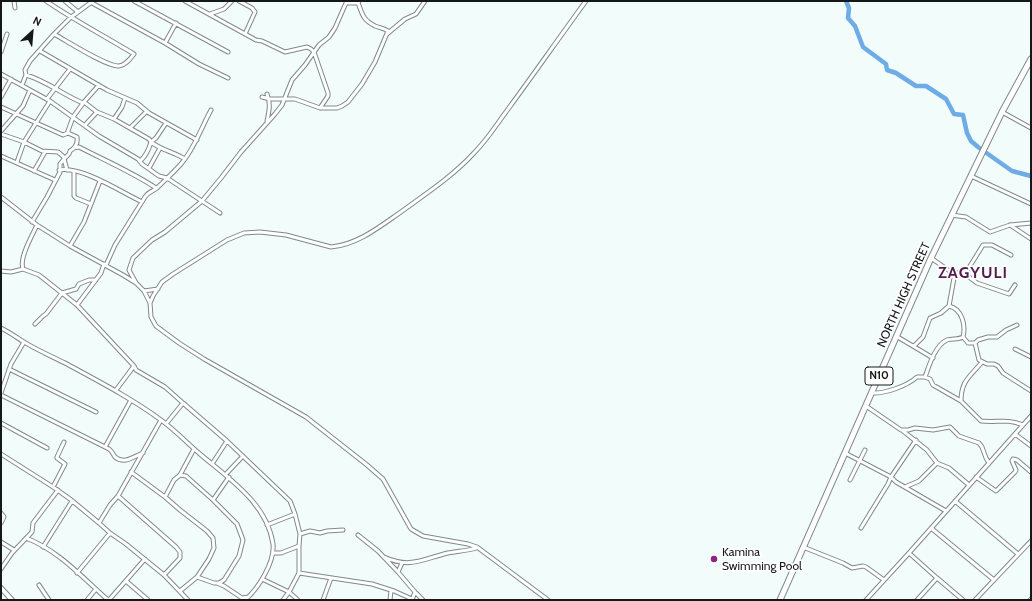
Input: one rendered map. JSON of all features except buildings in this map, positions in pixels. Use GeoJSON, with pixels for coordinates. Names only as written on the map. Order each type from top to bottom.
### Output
{"type":"FeatureCollection","features":[{"type":"Feature","properties":{"kind":"highway","name":"N10"},"geometry":{"type":"LineString","coordinates":[[1002,112],[1031,59]]}},
{"type":"Feature","properties":{"kind":"highway","name":"NORTH HIGH STREET"},"geometry":{"type":"LineString","coordinates":[[780,600],[931,258],[1002,112]]}},
{"type":"Feature","properties":{"kind":"street"},"geometry":{"type":"LineString","coordinates":[[14,1],[15,8]]}},
{"type":"Feature","properties":{"kind":"street"},"geometry":{"type":"LineString","coordinates":[[46,1],[70,18],[134,54],[126,63],[119,66],[99,58],[54,34]]}},
{"type":"Feature","properties":{"kind":"street"},"geometry":{"type":"LineString","coordinates":[[65,1],[78,12]]}},
{"type":"Feature","properties":{"kind":"street"},"geometry":{"type":"LineString","coordinates":[[134,1],[228,52]]}},
{"type":"Feature","properties":{"kind":"street"},"geometry":{"type":"LineString","coordinates":[[185,1],[256,40],[262,40],[285,52],[307,47],[311,49],[314,52],[328,94],[320,108]]}},
{"type":"Feature","properties":{"kind":"street"},"geometry":{"type":"LineString","coordinates":[[210,14],[224,9],[232,1]]}},
{"type":"Feature","properties":{"kind":"street"},"geometry":{"type":"LineString","coordinates":[[240,1],[252,8],[255,12],[245,34]]}},
{"type":"Feature","properties":{"kind":"street"},"geometry":{"type":"LineString","coordinates":[[386,35],[405,19],[416,14],[425,1]]}},
{"type":"Feature","properties":{"kind":"street"},"geometry":{"type":"LineString","coordinates":[[150,303],[162,282],[227,240],[244,233],[260,232],[286,235],[331,247],[338,247],[366,236],[378,228],[461,166],[474,153],[523,89],[586,1]]}},
{"type":"Feature","properties":{"kind":"street"},"geometry":{"type":"LineString","coordinates":[[22,85],[26,75],[25,70],[27,65],[70,18],[92,2],[199,64],[228,78]]}},
{"type":"Feature","properties":{"kind":"street"},"geometry":{"type":"LineString","coordinates":[[136,283],[130,270],[133,258],[152,240],[165,232],[202,201],[274,114],[284,100],[292,80],[305,65],[321,42],[329,37],[335,28],[346,3],[358,2],[361,14],[373,25],[384,28],[388,31],[375,62],[362,84],[348,102],[338,108],[320,108],[295,99],[284,100],[270,100],[262,97]]}},
{"type":"Feature","properties":{"kind":"street"},"geometry":{"type":"LineString","coordinates":[[165,43],[176,23]]}},
{"type":"Feature","properties":{"kind":"street"},"geometry":{"type":"LineString","coordinates":[[1,52],[7,34]]}},
{"type":"Feature","properties":{"kind":"street"},"geometry":{"type":"LineString","coordinates":[[40,51],[99,85],[137,103],[146,112],[197,140]]}},
{"type":"Feature","properties":{"kind":"street"},"geometry":{"type":"LineString","coordinates":[[16,162],[24,142],[38,123],[55,87],[70,69]]}},
{"type":"Feature","properties":{"kind":"street"},"geometry":{"type":"LineString","coordinates":[[1,74],[48,100],[99,136],[140,161],[143,165],[159,176],[167,178],[220,213]]}},
{"type":"Feature","properties":{"kind":"street"},"geometry":{"type":"LineString","coordinates":[[26,75],[38,78],[84,103],[97,112],[114,119],[149,138],[151,142],[160,148],[175,153],[185,159]]}},
{"type":"Feature","properties":{"kind":"street"},"geometry":{"type":"LineString","coordinates":[[1,97],[11,79]]}},
{"type":"Feature","properties":{"kind":"street"},"geometry":{"type":"LineString","coordinates":[[68,133],[73,117],[99,85]]}},
{"type":"Feature","properties":{"kind":"street"},"geometry":{"type":"LineString","coordinates":[[30,90],[25,103],[15,113],[1,132],[45,152],[58,152],[64,158],[67,170]]}},
{"type":"Feature","properties":{"kind":"street"},"geometry":{"type":"LineString","coordinates":[[267,94],[270,100],[267,122]]}},
{"type":"Feature","properties":{"kind":"street"},"geometry":{"type":"LineString","coordinates":[[114,119],[122,107],[125,98]]}},
{"type":"Feature","properties":{"kind":"street"},"geometry":{"type":"LineString","coordinates":[[1,107],[63,134],[68,133],[77,137],[74,148],[60,164],[60,172],[48,197],[32,222]]}},
{"type":"Feature","properties":{"kind":"street"},"geometry":{"type":"LineString","coordinates":[[77,305],[101,273],[115,245],[147,194],[167,178],[185,159],[197,140],[212,110]]}},
{"type":"Feature","properties":{"kind":"street"},"geometry":{"type":"LineString","coordinates":[[85,125],[97,112]]}},
{"type":"Feature","properties":{"kind":"street"},"geometry":{"type":"LineString","coordinates":[[130,128],[146,112]]}},
{"type":"Feature","properties":{"kind":"street"},"geometry":{"type":"LineString","coordinates":[[1002,112],[1031,128]]}},
{"type":"Feature","properties":{"kind":"street"},"geometry":{"type":"LineString","coordinates":[[140,161],[143,159],[151,142],[156,138],[166,123]]}},
{"type":"Feature","properties":{"kind":"street"},"geometry":{"type":"LineString","coordinates":[[74,148],[79,148],[112,163],[143,179],[156,188]]}},
{"type":"Feature","properties":{"kind":"street"},"geometry":{"type":"LineString","coordinates":[[149,168],[160,148]]}},
{"type":"Feature","properties":{"kind":"street"},"geometry":{"type":"LineString","coordinates":[[34,171],[45,152]]}},
{"type":"Feature","properties":{"kind":"street"},"geometry":{"type":"LineString","coordinates":[[1,156],[55,180]]}},
{"type":"Feature","properties":{"kind":"street"},"geometry":{"type":"LineString","coordinates":[[59,170],[74,171],[100,181],[142,202]]}},
{"type":"Feature","properties":{"kind":"street"},"geometry":{"type":"LineString","coordinates":[[74,171],[74,196],[91,204]]}},
{"type":"Feature","properties":{"kind":"street"},"geometry":{"type":"LineString","coordinates":[[971,176],[1031,204]]}},
{"type":"Feature","properties":{"kind":"street"},"geometry":{"type":"LineString","coordinates":[[70,246],[84,222],[100,181]]}},
{"type":"Feature","properties":{"kind":"street"},"geometry":{"type":"LineString","coordinates":[[1,197],[32,222],[70,246],[136,283],[144,291],[150,303],[151,317],[156,326],[168,335],[204,359],[306,417],[367,465],[383,479],[411,529],[423,536],[468,544],[477,548],[548,600]]}},
{"type":"Feature","properties":{"kind":"street"},"geometry":{"type":"LineString","coordinates":[[951,215],[966,217],[990,232],[1010,225],[1031,223]]}},
{"type":"Feature","properties":{"kind":"street"},"geometry":{"type":"LineString","coordinates":[[21,269],[21,264],[28,243],[37,225]]}},
{"type":"Feature","properties":{"kind":"street"},"geometry":{"type":"LineString","coordinates":[[1010,225],[1031,239]]}},
{"type":"Feature","properties":{"kind":"street"},"geometry":{"type":"LineString","coordinates":[[965,274],[983,244],[992,245],[1011,255]]}},
{"type":"Feature","properties":{"kind":"street"},"geometry":{"type":"LineString","coordinates":[[931,258],[951,272],[965,274],[977,282],[1009,294],[1015,286]]}},
{"type":"Feature","properties":{"kind":"street"},"geometry":{"type":"LineString","coordinates":[[1,271],[11,272],[21,269],[39,275],[62,292],[77,305],[134,366],[136,370],[165,387],[227,441],[290,501],[300,534],[299,573],[283,600]]}},
{"type":"Feature","properties":{"kind":"street"},"geometry":{"type":"LineString","coordinates":[[123,275],[130,270]]}},
{"type":"Feature","properties":{"kind":"street"},"geometry":{"type":"LineString","coordinates":[[914,346],[923,337],[930,318],[941,313],[949,306],[954,281],[951,272]]}},
{"type":"Feature","properties":{"kind":"street"},"geometry":{"type":"LineString","coordinates":[[35,324],[46,314],[62,292],[76,288],[79,284],[89,280],[96,280]]}},
{"type":"Feature","properties":{"kind":"street"},"geometry":{"type":"LineString","coordinates":[[144,291],[158,289]]}},
{"type":"Feature","properties":{"kind":"street"},"geometry":{"type":"LineString","coordinates":[[949,306],[956,308],[961,316],[965,329],[963,337]]}},
{"type":"Feature","properties":{"kind":"street"},"geometry":{"type":"LineString","coordinates":[[963,337],[968,343],[975,343],[978,340],[988,337],[997,337],[1006,330],[1017,325]]}},
{"type":"Feature","properties":{"kind":"street"},"geometry":{"type":"LineString","coordinates":[[1,328],[24,342],[116,390],[161,420],[194,450],[227,476],[255,504],[267,526],[273,553],[262,579],[255,590],[247,599],[242,598],[224,586],[197,577]]}},
{"type":"Feature","properties":{"kind":"street"},"geometry":{"type":"LineString","coordinates":[[896,336],[933,358]]}},
{"type":"Feature","properties":{"kind":"street"},"geometry":{"type":"LineString","coordinates":[[925,377],[933,358],[940,347],[947,340],[963,337]]}},
{"type":"Feature","properties":{"kind":"street"},"geometry":{"type":"LineString","coordinates":[[24,342],[9,369],[1,394],[111,450],[116,457],[123,460],[130,459],[143,452]]}},
{"type":"Feature","properties":{"kind":"street"},"geometry":{"type":"LineString","coordinates":[[975,343],[978,358],[982,362],[998,366],[1003,373],[1031,391]]}},
{"type":"Feature","properties":{"kind":"street"},"geometry":{"type":"LineString","coordinates":[[1015,349],[1031,357]]}},
{"type":"Feature","properties":{"kind":"street"},"geometry":{"type":"LineString","coordinates":[[961,400],[961,390],[966,379],[982,362]]}},
{"type":"Feature","properties":{"kind":"street"},"geometry":{"type":"LineString","coordinates":[[116,390],[134,366]]}},
{"type":"Feature","properties":{"kind":"street"},"geometry":{"type":"LineString","coordinates":[[9,369],[96,412]]}},
{"type":"Feature","properties":{"kind":"street"},"geometry":{"type":"LineString","coordinates":[[871,393],[882,393],[889,391],[904,384],[910,383],[917,377],[925,377],[930,379],[933,385],[961,400],[981,421],[1007,420],[1023,426]]}},
{"type":"Feature","properties":{"kind":"street"},"geometry":{"type":"LineString","coordinates":[[105,447],[131,400]]}},
{"type":"Feature","properties":{"kind":"street"},"geometry":{"type":"LineString","coordinates":[[166,424],[183,403]]}},
{"type":"Feature","properties":{"kind":"street"},"geometry":{"type":"LineString","coordinates":[[866,406],[916,440],[928,450],[938,463],[949,468],[969,485]]}},
{"type":"Feature","properties":{"kind":"street"},"geometry":{"type":"LineString","coordinates":[[866,600],[1031,416]]}},
{"type":"Feature","properties":{"kind":"street"},"geometry":{"type":"LineString","coordinates":[[99,523],[110,504],[118,496],[161,420]]}},
{"type":"Feature","properties":{"kind":"street"},"geometry":{"type":"LineString","coordinates":[[1,423],[48,448]]}},
{"type":"Feature","properties":{"kind":"street"},"geometry":{"type":"LineString","coordinates":[[902,430],[915,428],[943,430],[950,427],[959,436],[979,443],[989,463]]}},
{"type":"Feature","properties":{"kind":"street"},"geometry":{"type":"LineString","coordinates":[[1015,434],[1031,446]]}},
{"type":"Feature","properties":{"kind":"street"},"geometry":{"type":"LineString","coordinates":[[861,528],[891,477],[916,440]]}},
{"type":"Feature","properties":{"kind":"street"},"geometry":{"type":"LineString","coordinates":[[212,464],[227,441]]}},
{"type":"Feature","properties":{"kind":"street"},"geometry":{"type":"LineString","coordinates":[[53,487],[65,464],[56,456],[64,442]]}},
{"type":"Feature","properties":{"kind":"street"},"geometry":{"type":"LineString","coordinates":[[165,497],[174,480],[180,475],[194,450]]}},
{"type":"Feature","properties":{"kind":"street"},"geometry":{"type":"LineString","coordinates":[[850,480],[865,450]]}},
{"type":"Feature","properties":{"kind":"street"},"geometry":{"type":"LineString","coordinates":[[845,453],[891,477],[904,487],[946,511]]}},
{"type":"Feature","properties":{"kind":"street"},"geometry":{"type":"LineString","coordinates":[[1,454],[58,490],[164,575],[188,600]]}},
{"type":"Feature","properties":{"kind":"street"},"geometry":{"type":"LineString","coordinates":[[213,500],[227,476],[243,456]]}},
{"type":"Feature","properties":{"kind":"street"},"geometry":{"type":"LineString","coordinates":[[976,477],[996,491],[1015,472],[1016,470],[1012,461],[1013,458],[1031,472]]}},
{"type":"Feature","properties":{"kind":"street"},"geometry":{"type":"LineString","coordinates":[[904,487],[919,481],[938,463]]}},
{"type":"Feature","properties":{"kind":"street"},"geometry":{"type":"LineString","coordinates":[[132,472],[207,531],[213,538],[215,545],[213,551],[197,577],[180,591]]}},
{"type":"Feature","properties":{"kind":"street"},"geometry":{"type":"LineString","coordinates":[[180,475],[186,476],[237,524],[243,540],[241,552],[236,563],[224,580],[216,583]]}},
{"type":"Feature","properties":{"kind":"street"},"geometry":{"type":"LineString","coordinates":[[1,569],[14,550],[32,532],[33,523],[58,490]]}},
{"type":"Feature","properties":{"kind":"street"},"geometry":{"type":"LineString","coordinates":[[118,496],[180,552],[180,558],[164,575]]}},
{"type":"Feature","properties":{"kind":"street"},"geometry":{"type":"LineString","coordinates":[[955,500],[1018,554]]}},
{"type":"Feature","properties":{"kind":"street"},"geometry":{"type":"LineString","coordinates":[[43,547],[72,501]]}},
{"type":"Feature","properties":{"kind":"street"},"geometry":{"type":"LineString","coordinates":[[1,513],[4,517],[1,523]]}},
{"type":"Feature","properties":{"kind":"street"},"geometry":{"type":"LineString","coordinates":[[267,526],[295,514]]}},
{"type":"Feature","properties":{"kind":"street"},"geometry":{"type":"LineString","coordinates":[[931,528],[994,580]]}},
{"type":"Feature","properties":{"kind":"street"},"geometry":{"type":"LineString","coordinates":[[300,534],[310,531],[320,533],[343,530]]}},
{"type":"Feature","properties":{"kind":"street"},"geometry":{"type":"LineString","coordinates":[[77,573],[110,533]]}},
{"type":"Feature","properties":{"kind":"street"},"geometry":{"type":"LineString","coordinates":[[358,535],[384,557],[423,600]]}},
{"type":"Feature","properties":{"kind":"street"},"geometry":{"type":"LineString","coordinates":[[26,538],[43,547],[109,600],[145,559]]}},
{"type":"Feature","properties":{"kind":"street"},"geometry":{"type":"LineString","coordinates":[[974,600],[1031,541]]}},
{"type":"Feature","properties":{"kind":"street"},"geometry":{"type":"LineString","coordinates":[[1,542],[14,550]]}},
{"type":"Feature","properties":{"kind":"street"},"geometry":{"type":"LineString","coordinates":[[273,553],[281,553],[299,546]]}},
{"type":"Feature","properties":{"kind":"street"},"geometry":{"type":"LineString","coordinates":[[803,547],[852,568],[863,566],[866,567],[884,580]]}},
{"type":"Feature","properties":{"kind":"street"},"geometry":{"type":"LineString","coordinates":[[384,557],[402,563],[417,562],[449,553],[477,548]]}},
{"type":"Feature","properties":{"kind":"street"},"geometry":{"type":"LineString","coordinates":[[909,553],[963,600]]}},
{"type":"Feature","properties":{"kind":"street"},"geometry":{"type":"LineString","coordinates":[[398,572],[402,563]]}},
{"type":"Feature","properties":{"kind":"street"},"geometry":{"type":"LineString","coordinates":[[299,573],[372,584],[391,590],[412,600],[416,592]]}},
{"type":"Feature","properties":{"kind":"street"},"geometry":{"type":"LineString","coordinates":[[323,600],[331,578]]}},
{"type":"Feature","properties":{"kind":"street"},"geometry":{"type":"LineString","coordinates":[[917,600],[937,578]]}},
{"type":"Feature","properties":{"kind":"street"},"geometry":{"type":"LineString","coordinates":[[262,579],[289,592],[298,600]]}},
{"type":"Feature","properties":{"kind":"street"},"geometry":{"type":"LineString","coordinates":[[126,581],[148,600]]}},
{"type":"Feature","properties":{"kind":"street"},"geometry":{"type":"LineString","coordinates":[[39,585],[49,600]]}},
{"type":"Feature","properties":{"kind":"street"},"geometry":{"type":"LineString","coordinates":[[1,588],[12,600]]}},
{"type":"Feature","properties":{"kind":"street"},"geometry":{"type":"LineString","coordinates":[[87,600],[96,589]]}},
{"type":"Feature","properties":{"kind":"street"},"geometry":{"type":"LineString","coordinates":[[390,600],[391,590]]}},
{"type":"Feature","properties":{"kind":"street"},"geometry":{"type":"LineString","coordinates":[[870,596],[874,600]]}},
{"type":"Feature","properties":{"kind":"waterway"},"geometry":{"type":"LineString","coordinates":[[846,1],[849,8],[848,18],[855,26],[863,47],[886,64],[887,70],[896,73],[916,86],[926,86],[946,99],[954,114],[963,115],[967,133],[971,141],[1012,171],[1031,176]]}},
{"type":"Feature","properties":{"kind":"place","name":"Kamina Swimming Pool"},"geometry":{"type":"Point","coordinates":[714,559]}},
{"type":"Feature","properties":{"kind":"district","name":"ZAGYULI"},"geometry":{"type":"Point","coordinates":[973,273]}}]}
